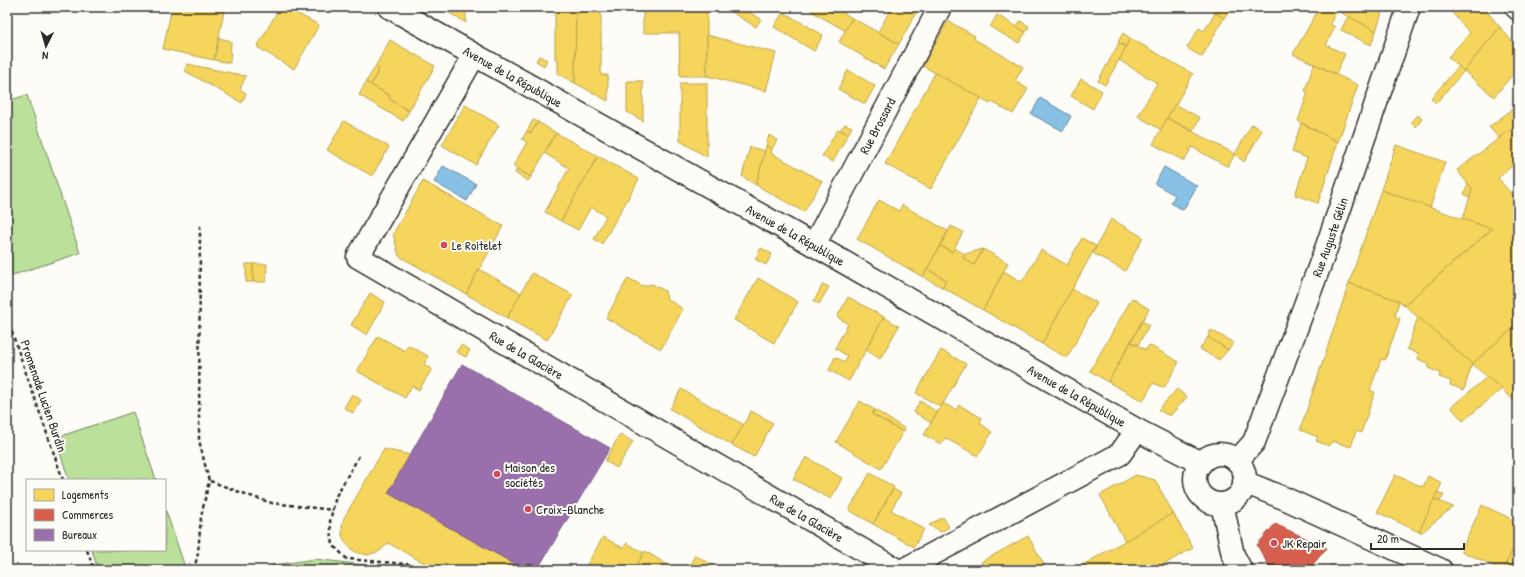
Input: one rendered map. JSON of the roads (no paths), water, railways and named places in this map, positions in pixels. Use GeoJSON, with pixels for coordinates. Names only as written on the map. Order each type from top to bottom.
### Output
{"type":"FeatureCollection","features":[{"type":"Feature","properties":{"kind":"street","name":"Avenue de la République"},"geometry":{"type":"LineString","coordinates":[[389,7],[474,56],[814,245],[1137,430],[1201,463]]}},
{"type":"Feature","properties":{"kind":"street","name":"Rue Brossard"},"geometry":{"type":"LineString","coordinates":[[814,245],[940,7]]}},
{"type":"Feature","properties":{"kind":"street","name":"Rue Auguste Gélin"},"geometry":{"type":"LineString","coordinates":[[1237,461],[1254,442],[1327,246],[1410,7]]}},
{"type":"Feature","properties":{"kind":"street","name":"Rue de la Glacière"},"geometry":{"type":"LineString","coordinates":[[474,56],[358,257],[897,570]]}},
{"type":"Feature","properties":{"kind":"street"},"geometry":{"type":"LineString","coordinates":[[903,570],[1120,454],[1137,430]]}},
{"type":"Feature","properties":{"kind":"street"},"geometry":{"type":"LineString","coordinates":[[1223,454],[1230,456],[1237,461],[1242,467],[1244,482],[1242,490],[1237,497],[1230,502],[1222,504],[1208,501],[1202,496],[1198,490],[1195,476],[1201,463],[1215,455],[1223,454]]}},
{"type":"Feature","properties":{"kind":"street"},"geometry":{"type":"LineString","coordinates":[[1244,482],[1300,505],[1441,570]]}},
{"type":"Feature","properties":{"kind":"street"},"geometry":{"type":"LineString","coordinates":[[1222,504],[1233,555],[1241,570]]}},
{"type":"Feature","properties":{"kind":"water"},"geometry":{"type":"Polygon","coordinates":[[[1040,98],[1071,116],[1063,131],[1031,114],[1040,98]]]}},
{"type":"Feature","properties":{"kind":"water"},"geometry":{"type":"Polygon","coordinates":[[[443,166],[476,184],[467,201],[434,182],[443,166]]]}},
{"type":"Feature","properties":{"kind":"water"},"geometry":{"type":"Polygon","coordinates":[[[1164,167],[1197,186],[1183,210],[1171,203],[1175,195],[1155,184],[1164,167]]]}},
{"type":"Feature","properties":{"kind":"place","name":"Le Roitelet"},"geometry":{"type":"Point","coordinates":[444,245]}},
{"type":"Feature","properties":{"kind":"place","name":"Maison des sociétés"},"geometry":{"type":"Point","coordinates":[497,474]}},
{"type":"Feature","properties":{"kind":"place","name":"Croix-Blanche"},"geometry":{"type":"Point","coordinates":[528,509]}},
{"type":"Feature","properties":{"kind":"place","name":"JK Repair"},"geometry":{"type":"Point","coordinates":[1274,543]}}]}
